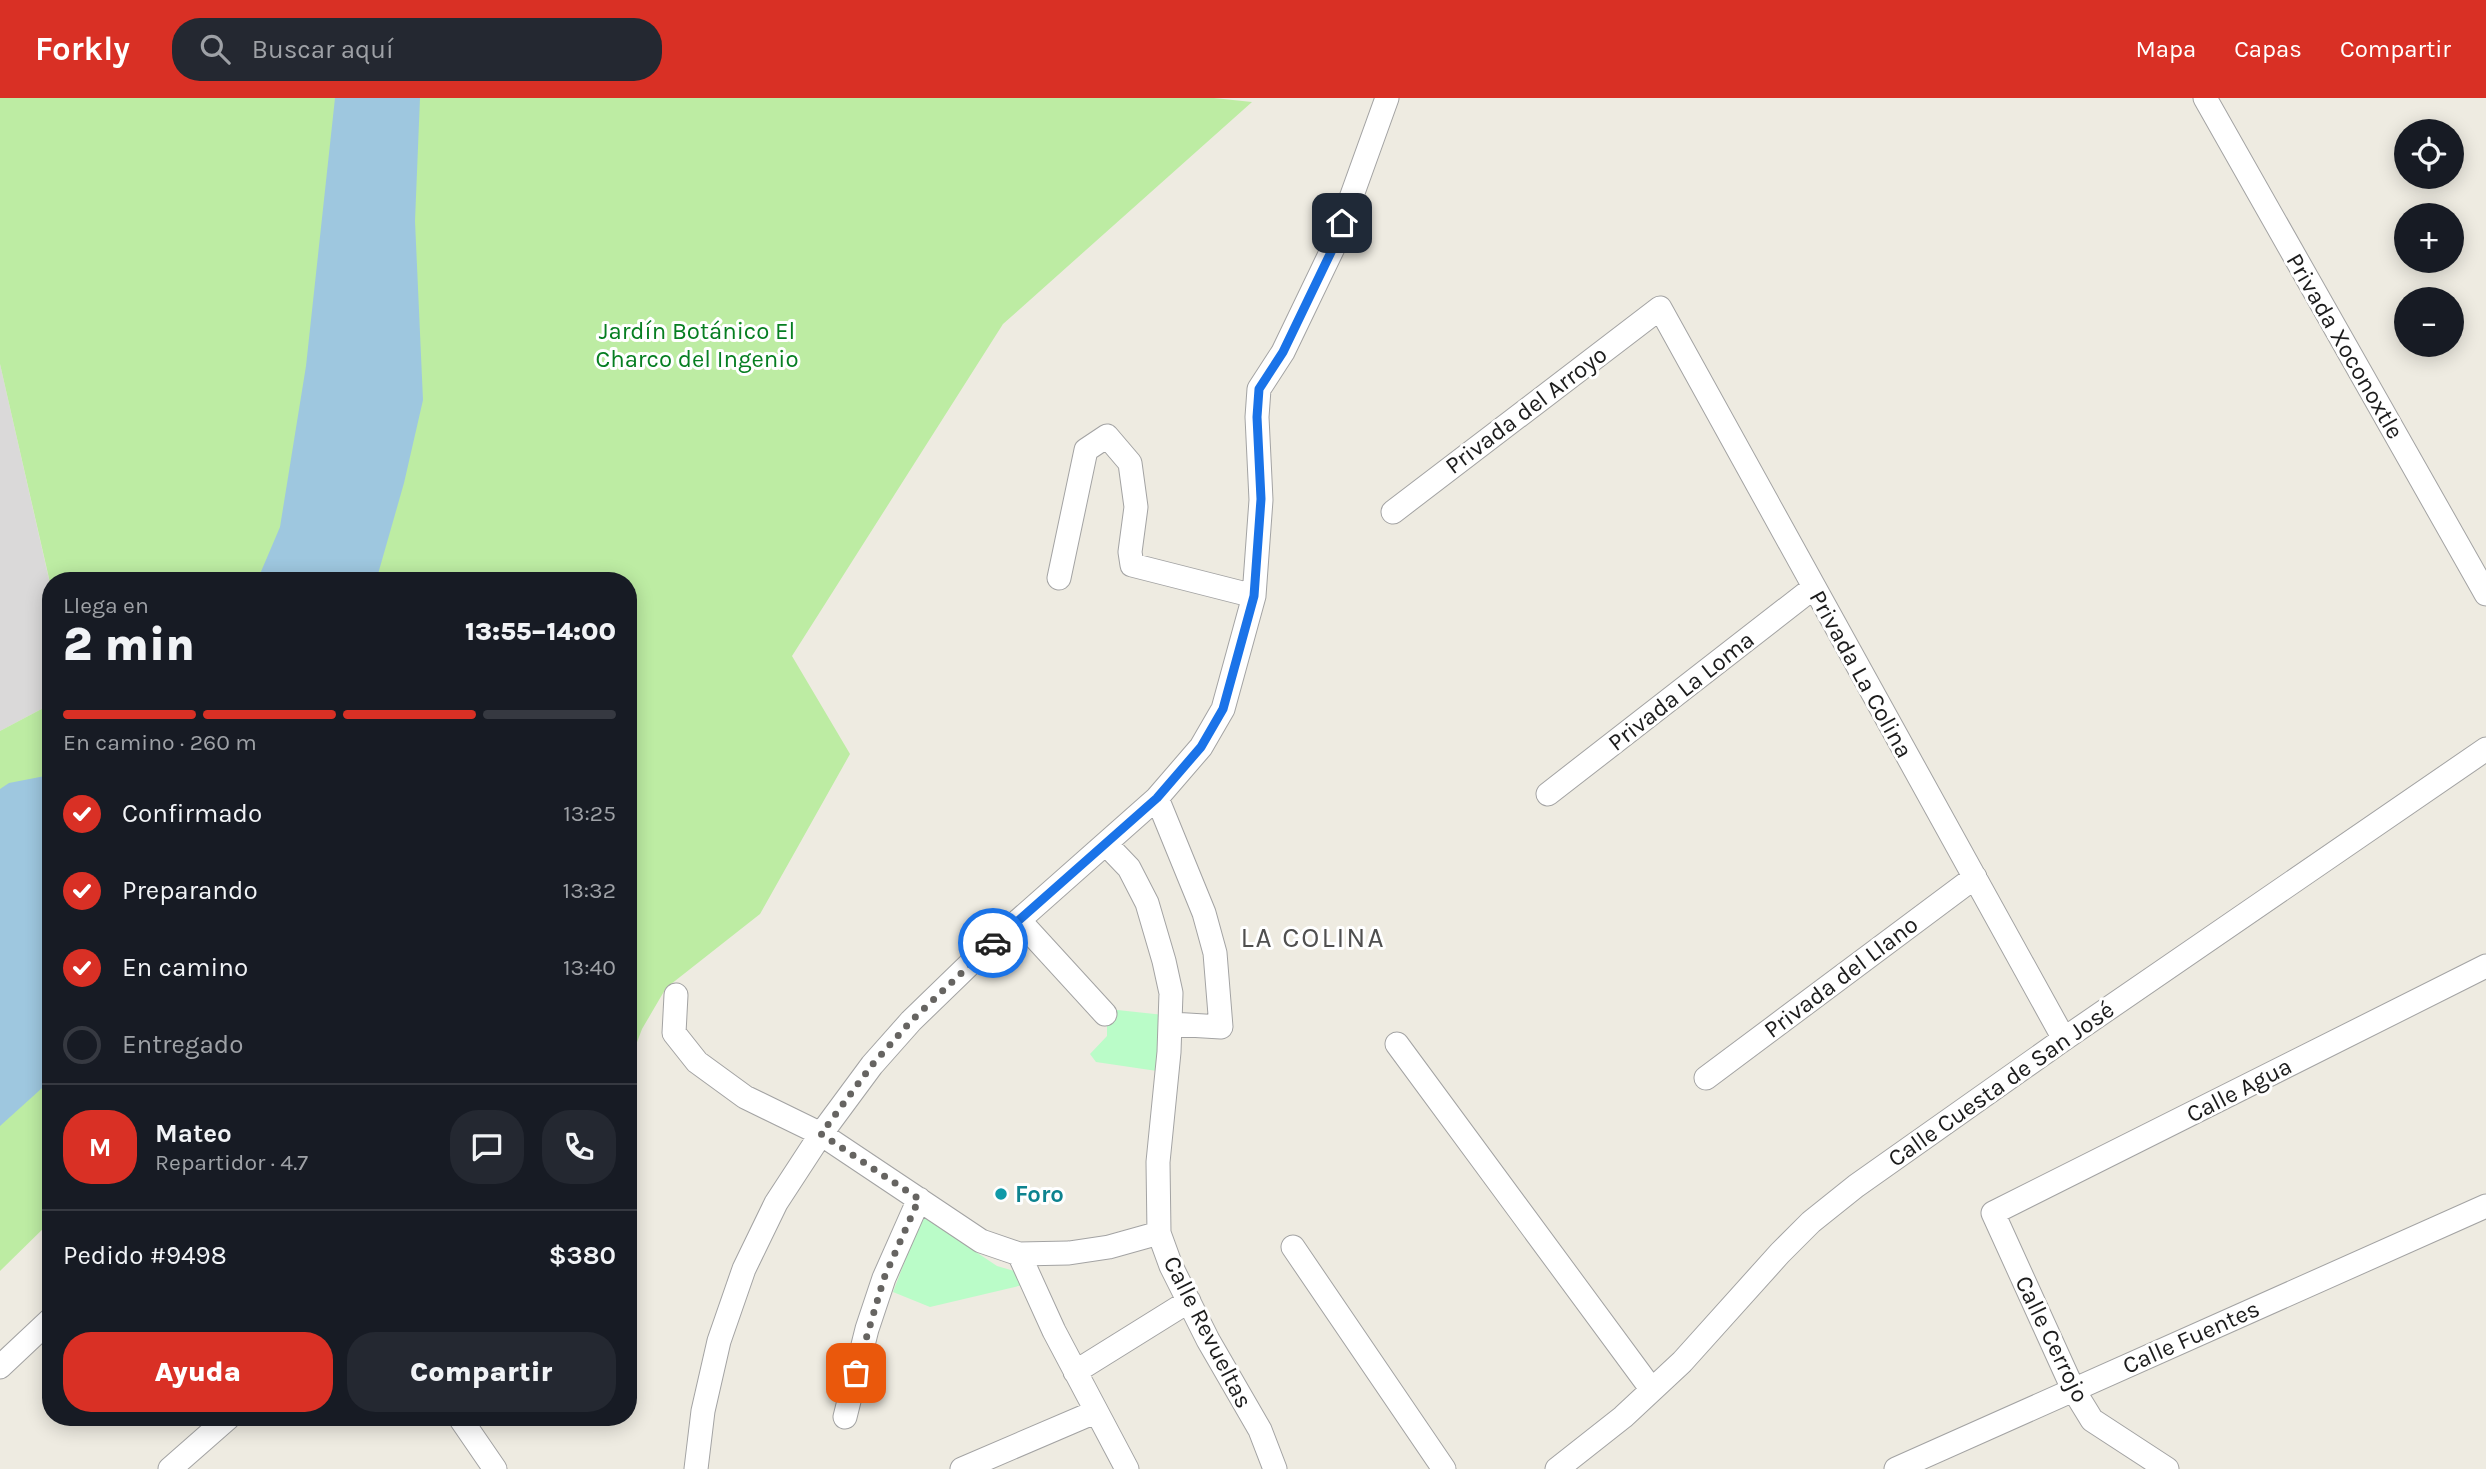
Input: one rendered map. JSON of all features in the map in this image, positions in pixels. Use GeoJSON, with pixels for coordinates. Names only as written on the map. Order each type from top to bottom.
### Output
{"type":"FeatureCollection","features":[{"type":"Feature","properties":{"kind":"street"},"geometry":{"type":"LineString","coordinates":[[696,1469],[703,1411],[719,1341],[744,1269],[776,1203],[821,1134],[872,1065],[911,1021],[1019,920],[1157,798],[1201,747],[1223,709],[1254,596],[1261,499],[1257,417],[1259,389],[1283,352],[1333,248],[1387,98]]}},
{"type":"Feature","properties":{"kind":"street","name":"Privada Xoconoxtle"},"geometry":{"type":"LineString","coordinates":[[2205,98],[2486,594]]}},
{"type":"Feature","properties":{"kind":"street","name":"Privada del Arroyo"},"geometry":{"type":"LineString","coordinates":[[1393,512],[1660,308]]}},
{"type":"Feature","properties":{"kind":"street","name":"Privada La Colina"},"geometry":{"type":"LineString","coordinates":[[1660,308],[2064,1039]]}},
{"type":"Feature","properties":{"kind":"street"},"geometry":{"type":"LineString","coordinates":[[1059,578],[1086,450],[1107,436],[1129,463],[1136,507],[1130,552],[1132,565],[1254,596]]}},
{"type":"Feature","properties":{"kind":"street","name":"Privada La Loma"},"geometry":{"type":"LineString","coordinates":[[1548,794],[1814,588]]}},
{"type":"Feature","properties":{"kind":"street","name":"Calle Cuesta de San José"},"geometry":{"type":"LineString","coordinates":[[1557,1469],[1623,1417],[1682,1362],[1780,1253],[1811,1222],[1856,1186],[2064,1039],[2486,749]]}},
{"type":"Feature","properties":{"kind":"street"},"geometry":{"type":"LineString","coordinates":[[1157,798],[1204,913],[1215,953],[1221,1027],[1171,1024]]}},
{"type":"Feature","properties":{"kind":"street","name":"Calle Revueltas"},"geometry":{"type":"LineString","coordinates":[[1106,844],[1129,868],[1147,903],[1171,993],[1171,1024],[1158,1163],[1159,1233],[1171,1266],[1208,1340],[1259,1430],[1275,1469]]}},
{"type":"Feature","properties":{"kind":"street","name":"Privada del Llano"},"geometry":{"type":"LineString","coordinates":[[1706,1078],[1975,877]]}},
{"type":"Feature","properties":{"kind":"street"},"geometry":{"type":"LineString","coordinates":[[1019,920],[1105,1014]]}},
{"type":"Feature","properties":{"kind":"street","name":"Calle Agua"},"geometry":{"type":"LineString","coordinates":[[1993,1213],[2486,966]]}},
{"type":"Feature","properties":{"kind":"street"},"geometry":{"type":"LineString","coordinates":[[676,995],[674,1033],[697,1062],[745,1097],[821,1134],[981,1241],[1019,1254],[1069,1254],[1109,1247],[1159,1233]]}},
{"type":"Feature","properties":{"kind":"street"},"geometry":{"type":"LineString","coordinates":[[1397,1044],[1652,1390]]}},
{"type":"Feature","properties":{"kind":"street"},"geometry":{"type":"LineString","coordinates":[[845,1417],[867,1329],[884,1278],[919,1199]]}},
{"type":"Feature","properties":{"kind":"street","name":"Calle Fuentes"},"geometry":{"type":"LineString","coordinates":[[1896,1469],[2486,1206]]}},
{"type":"Feature","properties":{"kind":"street","name":"Calle Cerrojo"},"geometry":{"type":"LineString","coordinates":[[1993,1213],[2073,1389],[2092,1420],[2167,1469]]}},
{"type":"Feature","properties":{"kind":"street"},"geometry":{"type":"LineString","coordinates":[[1293,1248],[1444,1469]]}},
{"type":"Feature","properties":{"kind":"street"},"geometry":{"type":"LineString","coordinates":[[1019,1254],[1095,1412],[1127,1469]]}},
{"type":"Feature","properties":{"kind":"street"},"geometry":{"type":"LineString","coordinates":[[1075,1372],[1189,1301]]}},
{"type":"Feature","properties":{"kind":"street"},"geometry":{"type":"LineString","coordinates":[[0,1367],[42,1327]]}},
{"type":"Feature","properties":{"kind":"street"},"geometry":{"type":"LineString","coordinates":[[962,1469],[1095,1412]]}},
{"type":"Feature","properties":{"kind":"street"},"geometry":{"type":"LineString","coordinates":[[170,1469],[219,1426]]}},
{"type":"Feature","properties":{"kind":"street"},"geometry":{"type":"LineString","coordinates":[[465,1426],[495,1469]]}},
{"type":"Feature","properties":{"kind":"shaded area"},"geometry":{"type":"Polygon","coordinates":[[[0,364],[47,572],[42,572],[42,709],[0,731],[0,364]]]}},
{"type":"Feature","properties":{"kind":"green space","name":"Jardín Botánico El Charco del Ingenio"},"geometry":{"type":"Polygon","coordinates":[[[0,98],[1214,98],[1252,102],[1003,324],[792,656],[850,754],[760,914],[666,988],[637,1042],[637,572],[48,572],[0,364],[0,98]]]}},
{"type":"Feature","properties":{"kind":"green space"},"geometry":{"type":"Polygon","coordinates":[[[42,709],[42,1230],[0,1271],[0,731],[42,709]]]}},
{"type":"Feature","properties":{"kind":"green space"},"geometry":{"type":"Polygon","coordinates":[[[1108,1009],[1164,1015],[1157,1071],[1096,1062],[1090,1054],[1107,1036],[1107,1025],[1093,1014],[1108,1009]]]}},
{"type":"Feature","properties":{"kind":"green space"},"geometry":{"type":"Polygon","coordinates":[[[922,1216],[997,1266],[1021,1273],[1027,1284],[930,1307],[893,1292],[922,1216]]]}},
{"type":"Feature","properties":{"kind":"water"},"geometry":{"type":"Polygon","coordinates":[[[335,98],[420,98],[415,221],[423,400],[404,483],[379,572],[261,572],[280,527],[306,366],[335,98]]]}},
{"type":"Feature","properties":{"kind":"water"},"geometry":{"type":"Polygon","coordinates":[[[42,777],[42,1088],[0,1126],[0,789],[9,783],[42,777]]]}},
{"type":"Feature","properties":{"kind":"way so far"},"geometry":{"type":"LineString","coordinates":[[856,1373],[884,1278],[919,1199],[821,1134],[872,1065],[911,1021],[993,943]]}},
{"type":"Feature","properties":{"kind":"place","name":"Foro"},"geometry":{"type":"Point","coordinates":[1001,1194]}},
{"type":"Feature","properties":{"kind":"district","name":"LA COLINA"},"geometry":{"type":"Point","coordinates":[1313,937]}},
{"type":"Feature","properties":{"kind":"route"},"geometry":{"type":"LineString","coordinates":[[993,943],[1157,798],[1201,747],[1223,709],[1254,596],[1261,499],[1257,417],[1259,389],[1283,352],[1333,248],[1342,223]]}}]}
